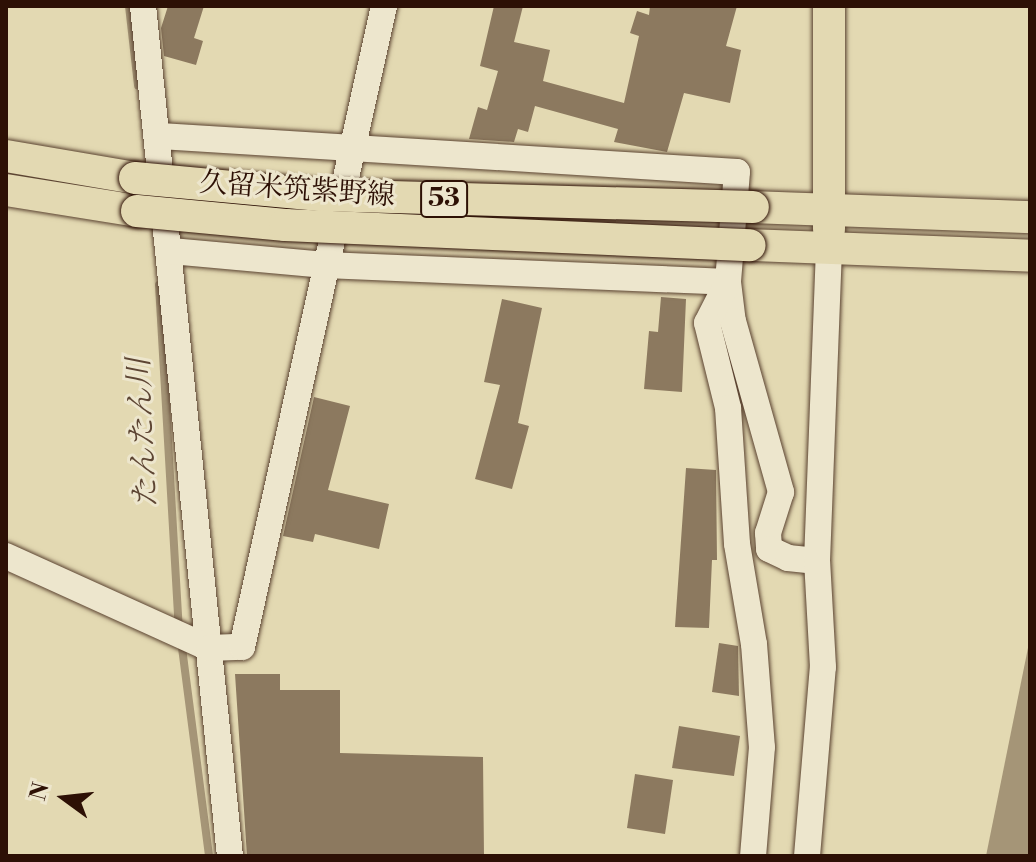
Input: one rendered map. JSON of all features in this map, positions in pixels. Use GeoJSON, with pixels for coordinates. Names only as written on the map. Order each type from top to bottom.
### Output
{"type":"FeatureCollection","features":[{"type":"Feature","properties":{"kind":"main road"},"geometry":{"type":"LineString","coordinates":[[829,6],[829,248]]}},
{"type":"Feature","properties":{"kind":"main road","name":"久留米筑紫野線"},"geometry":{"type":"LineString","coordinates":[[6,156],[135,178],[320,195],[1030,217]]}},
{"type":"Feature","properties":{"kind":"main road","name":"久留米筑紫野線"},"geometry":{"type":"LineString","coordinates":[[6,190],[137,211],[285,225],[1030,256]]}},
{"type":"Feature","properties":{"kind":"street"},"geometry":{"type":"LineString","coordinates":[[143,6],[160,136],[230,856]]}},
{"type":"Feature","properties":{"kind":"street"},"geometry":{"type":"LineString","coordinates":[[6,556],[209,648],[242,647],[384,6]]}},
{"type":"Feature","properties":{"kind":"street"},"geometry":{"type":"LineString","coordinates":[[160,136],[353,151],[737,172],[728,282],[733,321],[781,492],[768,533],[769,549],[788,558],[817,561]]}},
{"type":"Feature","properties":{"kind":"street"},"geometry":{"type":"LineString","coordinates":[[807,856],[823,667],[817,561],[829,248]]}},
{"type":"Feature","properties":{"kind":"street"},"geometry":{"type":"LineString","coordinates":[[171,251],[325,265],[728,282]]}},
{"type":"Feature","properties":{"kind":"street"},"geometry":{"type":"LineString","coordinates":[[728,282],[707,323],[728,408],[737,544],[754,644],[762,747],[753,856]]}},
{"type":"Feature","properties":{"kind":"shaded area"},"geometry":{"type":"Polygon","coordinates":[[[1030,638],[1030,856],[986,856],[1030,638]]]}},
{"type":"Feature","properties":{"kind":"building"},"geometry":{"type":"Polygon","coordinates":[[[168,6],[204,6],[194,38],[203,41],[196,65],[164,56],[161,28],[168,6]]]}},
{"type":"Feature","properties":{"kind":"building"},"geometry":{"type":"Polygon","coordinates":[[[494,6],[523,6],[514,42],[550,50],[543,81],[624,103],[639,36],[630,33],[637,11],[649,15],[650,6],[737,6],[726,46],[741,50],[730,103],[684,93],[667,152],[614,142],[618,129],[535,106],[528,132],[518,129],[514,142],[469,139],[478,107],[487,110],[498,71],[480,66],[494,6]]]}},
{"type":"Feature","properties":{"kind":"building"},"geometry":{"type":"Polygon","coordinates":[[[661,297],[686,299],[682,392],[644,389],[649,331],[658,332],[661,297]]]}},
{"type":"Feature","properties":{"kind":"building"},"geometry":{"type":"Polygon","coordinates":[[[502,299],[542,308],[518,423],[529,426],[512,489],[475,479],[500,385],[484,382],[502,299]]]}},
{"type":"Feature","properties":{"kind":"building"},"geometry":{"type":"Polygon","coordinates":[[[314,397],[350,406],[328,490],[389,504],[379,549],[315,534],[313,542],[283,536],[314,397]]]}},
{"type":"Feature","properties":{"kind":"building"},"geometry":{"type":"Polygon","coordinates":[[[686,468],[716,470],[717,560],[712,560],[709,628],[675,627],[686,468]]]}},
{"type":"Feature","properties":{"kind":"building"},"geometry":{"type":"Polygon","coordinates":[[[719,643],[738,646],[739,696],[712,692],[719,643]]]}},
{"type":"Feature","properties":{"kind":"building"},"geometry":{"type":"Polygon","coordinates":[[[235,674],[280,674],[280,690],[340,690],[340,753],[483,757],[484,856],[247,856],[235,674]]]}},
{"type":"Feature","properties":{"kind":"building"},"geometry":{"type":"Polygon","coordinates":[[[679,726],[740,736],[734,776],[672,768],[679,726]]]}},
{"type":"Feature","properties":{"kind":"building"},"geometry":{"type":"Polygon","coordinates":[[[635,774],[673,780],[665,834],[627,828],[635,774]]]}},
{"type":"Feature","properties":{"kind":"waterway","name":"たんたん川"},"geometry":{"type":"LineString","coordinates":[[129,6],[138,85]]}},
{"type":"Feature","properties":{"kind":"waterway","name":"たんたん川"},"geometry":{"type":"LineString","coordinates":[[159,285],[179,627]]}},
{"type":"Feature","properties":{"kind":"waterway","name":"たんたん川"},"geometry":{"type":"LineString","coordinates":[[181,640],[209,856]]}}]}
